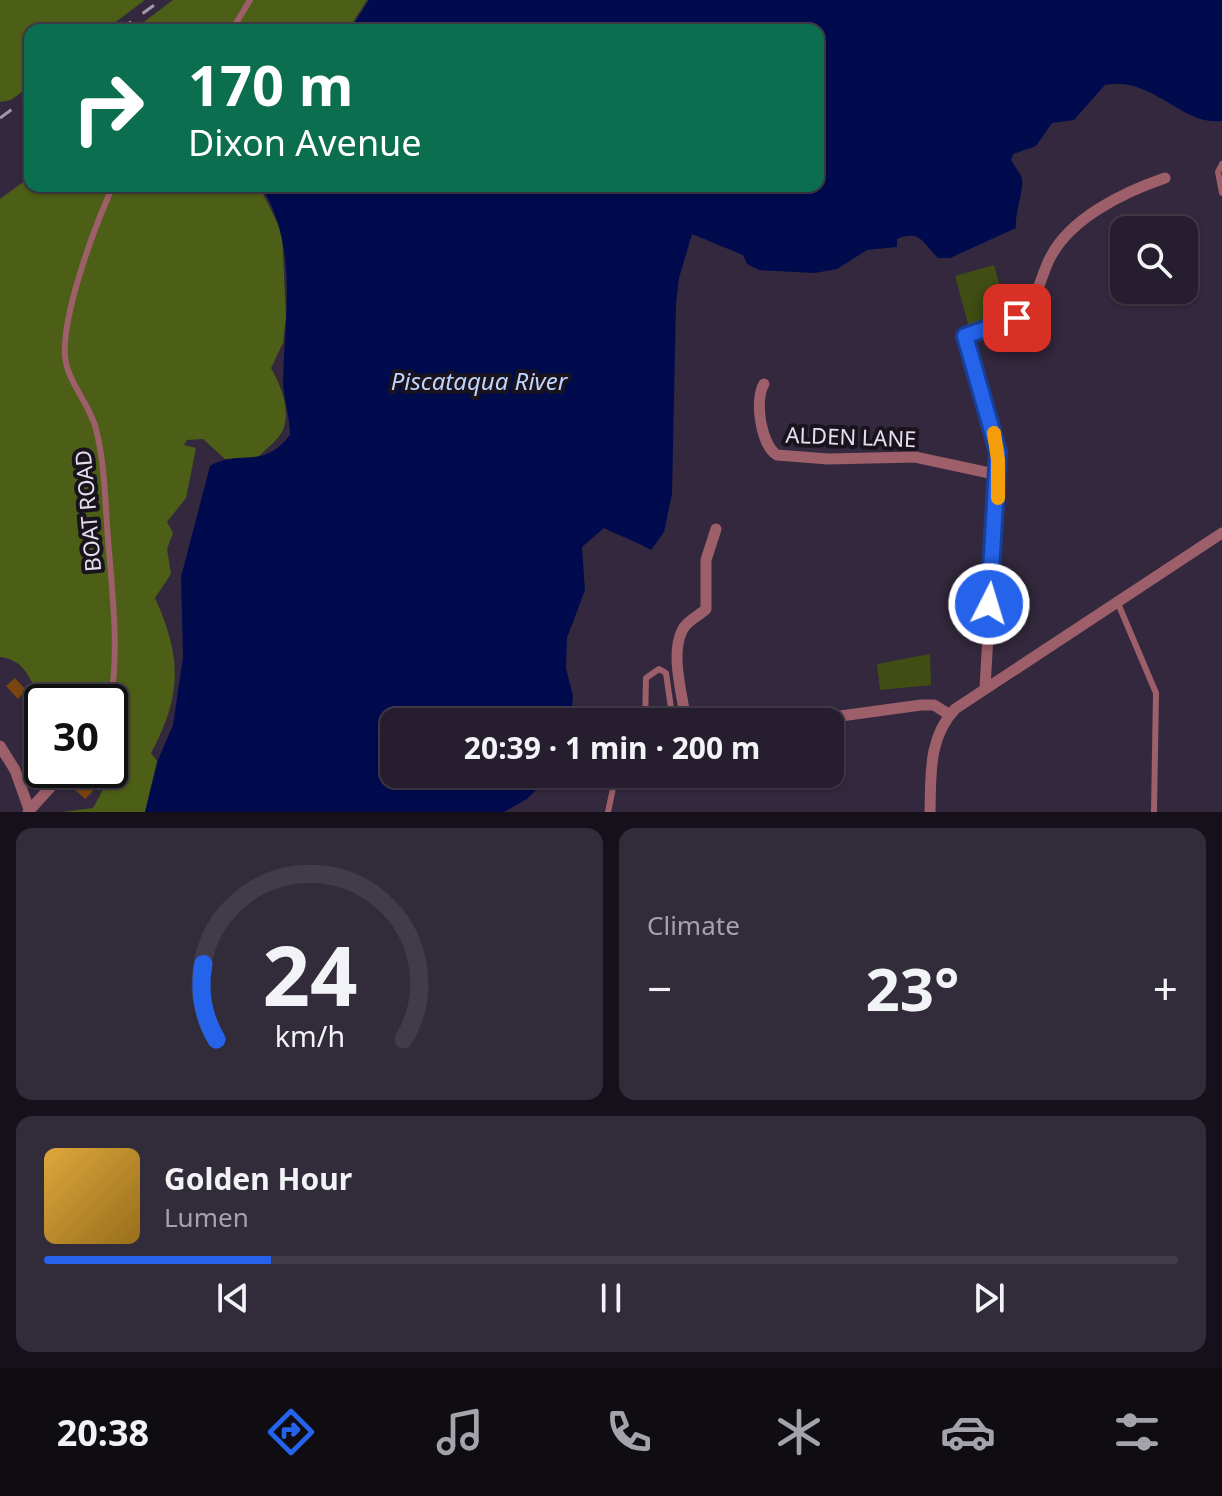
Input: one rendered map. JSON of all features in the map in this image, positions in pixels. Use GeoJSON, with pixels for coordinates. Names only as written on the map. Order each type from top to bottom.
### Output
{"type":"FeatureCollection","features":[{"type":"Feature","properties":{"kind":"street"},"geometry":{"type":"LineString","coordinates":[[985,688],[999,475],[996,440],[965,336],[1017,318],[1029,307],[1050,257],[1078,224],[1129,193],[1165,178]]}},
{"type":"Feature","properties":{"kind":"street","name":"ALDEN LANE"},"geometry":{"type":"LineString","coordinates":[[764,384],[759,397],[766,439],[777,455],[828,459],[915,457],[999,475]]}},
{"type":"Feature","properties":{"kind":"street"},"geometry":{"type":"LineString","coordinates":[[684,708],[678,654],[680,635],[685,626],[706,609],[706,560],[716,529]]}},
{"type":"Feature","properties":{"kind":"street"},"geometry":{"type":"LineString","coordinates":[[930,812],[933,752],[939,730],[950,715],[985,688],[1222,533]]}},
{"type":"Feature","properties":{"kind":"street"},"geometry":{"type":"LineString","coordinates":[[844,716],[921,705],[938,706],[950,715]]}},
{"type":"Feature","properties":{"kind":"street"},"geometry":{"type":"LineString","coordinates":[[0,746],[15,770],[29,812]]}},
{"type":"Feature","properties":{"kind":"street"},"geometry":{"type":"LineString","coordinates":[[29,812],[50,788]]}},
{"type":"Feature","properties":{"kind":"lane"},"geometry":{"type":"LineString","coordinates":[[236,24],[250,0]]}},
{"type":"Feature","properties":{"kind":"lane"},"geometry":{"type":"LineString","coordinates":[[1222,164],[1218,172],[1222,193]]}},
{"type":"Feature","properties":{"kind":"lane","name":"BOAT ROAD"},"geometry":{"type":"LineString","coordinates":[[111,192],[88,249],[65,357],[95,424],[100,447],[112,583],[112,684]]}},
{"type":"Feature","properties":{"kind":"lane"},"geometry":{"type":"LineString","coordinates":[[1117,601],[1156,693],[1154,812]]}},
{"type":"Feature","properties":{"kind":"lane"},"geometry":{"type":"LineString","coordinates":[[645,708],[646,678],[659,669],[666,673],[671,708]]}},
{"type":"Feature","properties":{"kind":"lane"},"geometry":{"type":"LineString","coordinates":[[608,812],[613,788]]}},
{"type":"Feature","properties":{"kind":"green space"},"geometry":{"type":"Polygon","coordinates":[[[0,0],[145,0],[113,24],[24,24],[24,90],[11,100],[0,102],[0,0]]]}},
{"type":"Feature","properties":{"kind":"green space"},"geometry":{"type":"Polygon","coordinates":[[[173,0],[367,0],[352,24],[141,24],[173,0]]]}},
{"type":"Feature","properties":{"kind":"green space"},"geometry":{"type":"Polygon","coordinates":[[[24,181],[24,192],[262,192],[282,232],[286,316],[283,343],[271,368],[284,398],[285,422],[278,437],[257,458],[225,459],[203,439],[187,440],[184,445],[196,448],[186,498],[167,522],[173,533],[167,549],[171,574],[155,598],[170,639],[175,676],[168,713],[151,753],[157,761],[145,812],[62,812],[93,808],[104,788],[128,788],[128,684],[33,684],[22,667],[0,657],[0,199],[24,181]]]}},
{"type":"Feature","properties":{"kind":"green space"},"geometry":{"type":"Polygon","coordinates":[[[994,265],[1008,316],[969,327],[955,276],[994,265]]]}},
{"type":"Feature","properties":{"kind":"green space"},"geometry":{"type":"Polygon","coordinates":[[[930,654],[931,685],[880,690],[877,664],[930,654]]]}},
{"type":"Feature","properties":{"kind":"water","name":"Piscataqua River"},"geometry":{"type":"Polygon","coordinates":[[[369,0],[1222,0],[1222,121],[1193,116],[1137,87],[1105,85],[1074,120],[1052,123],[1036,146],[1013,154],[1011,160],[1022,180],[1016,228],[950,258],[938,258],[917,237],[905,236],[897,239],[897,247],[867,250],[837,269],[815,273],[759,270],[747,264],[743,255],[692,234],[679,278],[676,304],[672,494],[664,532],[651,550],[604,528],[582,547],[585,590],[567,638],[566,668],[573,696],[572,708],[380,708],[380,788],[538,788],[527,799],[504,812],[145,812],[158,760],[173,725],[183,657],[181,577],[210,466],[221,461],[261,456],[280,446],[290,435],[283,380],[287,305],[285,256],[273,209],[264,192],[824,192],[824,24],[354,24],[369,0]]]}},
{"type":"Feature","properties":{"kind":"building"},"geometry":{"type":"Polygon","coordinates":[[[15,678],[24,692],[18,699],[6,686],[15,678]]]}},
{"type":"Feature","properties":{"kind":"building"},"geometry":{"type":"Polygon","coordinates":[[[73,788],[90,788],[93,791],[85,799],[73,788]]]}},
{"type":"Feature","properties":{"kind":"railway"},"geometry":{"type":"LineString","coordinates":[[128,24],[161,0]]}},
{"type":"Feature","properties":{"kind":"railway"},"geometry":{"type":"LineString","coordinates":[[0,118],[24,100]]}},
{"type":"Feature","properties":{"kind":"slow traffic"},"geometry":{"type":"LineString","coordinates":[[994,433],[999,475],[998,498]]}},
{"type":"Feature","properties":{"kind":"route"},"geometry":{"type":"LineString","coordinates":[[989,604],[999,483],[998,452],[965,336],[1017,318]]}}]}
